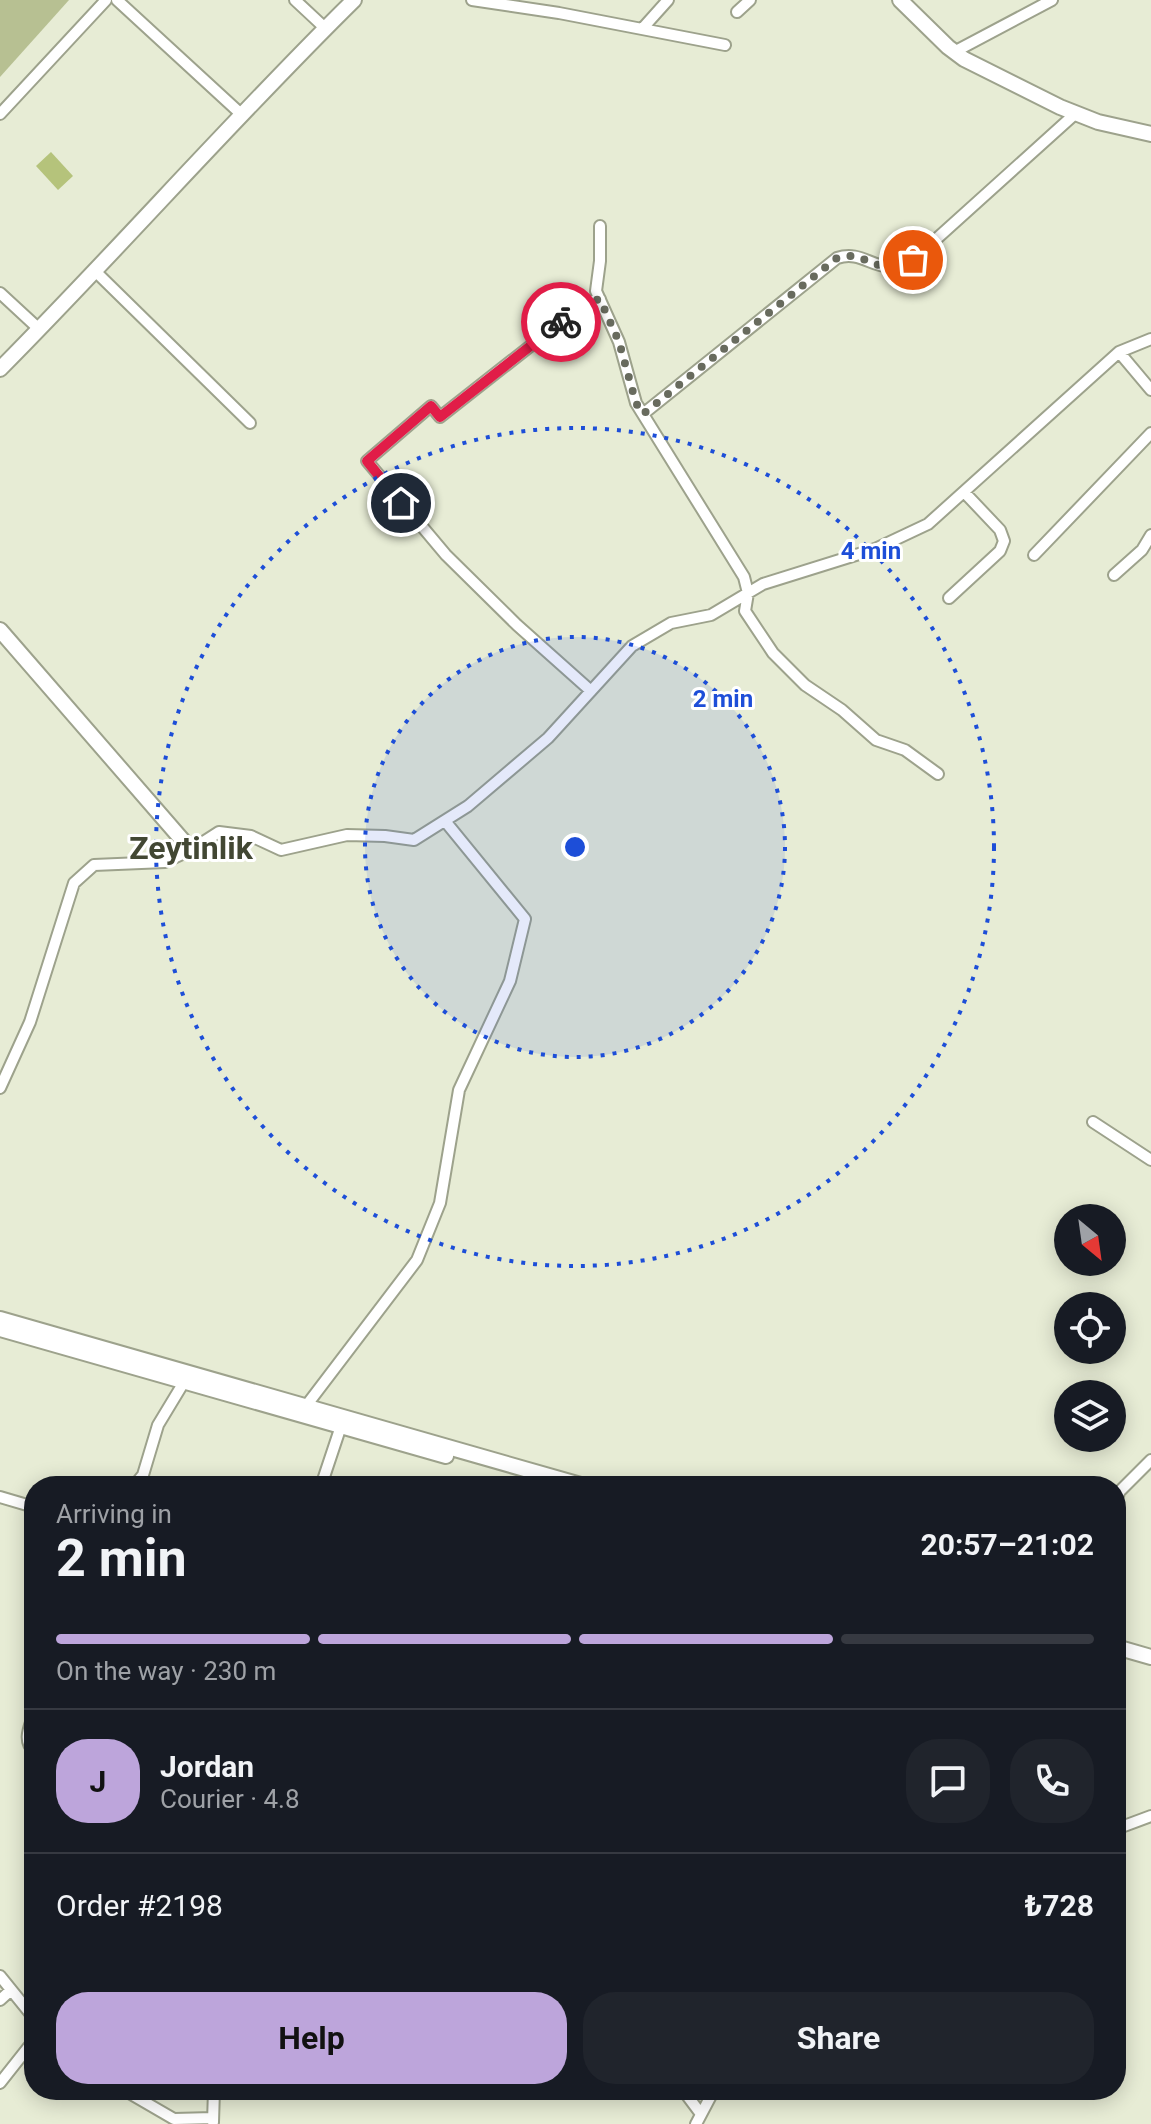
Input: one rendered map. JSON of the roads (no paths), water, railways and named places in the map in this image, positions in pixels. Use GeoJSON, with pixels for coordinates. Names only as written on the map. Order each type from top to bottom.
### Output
{"type":"FeatureCollection","features":[{"type":"Feature","properties":{"kind":"street"},"geometry":{"type":"LineString","coordinates":[[0,114],[106,0]]}},
{"type":"Feature","properties":{"kind":"street"},"geometry":{"type":"LineString","coordinates":[[117,0],[241,114]]}},
{"type":"Feature","properties":{"kind":"street"},"geometry":{"type":"LineString","coordinates":[[295,0],[325,28]]}},
{"type":"Feature","properties":{"kind":"street"},"geometry":{"type":"LineString","coordinates":[[0,369],[96,272],[241,114],[354,0]]}},
{"type":"Feature","properties":{"kind":"street"},"geometry":{"type":"LineString","coordinates":[[472,0],[559,13],[725,45]]}},
{"type":"Feature","properties":{"kind":"street"},"geometry":{"type":"LineString","coordinates":[[642,29],[668,0]]}},
{"type":"Feature","properties":{"kind":"street"},"geometry":{"type":"LineString","coordinates":[[737,12],[750,0]]}},
{"type":"Feature","properties":{"kind":"street"},"geometry":{"type":"LineString","coordinates":[[900,0],[954,52],[989,72],[1076,113],[1117,128],[1151,134]]}},
{"type":"Feature","properties":{"kind":"street"},"geometry":{"type":"LineString","coordinates":[[954,52],[1052,0]]}},
{"type":"Feature","properties":{"kind":"street"},"geometry":{"type":"LineString","coordinates":[[643,414],[837,258],[852,256],[886,269],[913,260],[1076,113]]}},
{"type":"Feature","properties":{"kind":"street"},"geometry":{"type":"LineString","coordinates":[[600,226],[596,291],[619,342],[636,403],[744,577],[748,593],[745,611],[773,653],[805,685],[842,710],[876,740],[905,750],[938,774]]}},
{"type":"Feature","properties":{"kind":"street"},"geometry":{"type":"LineString","coordinates":[[96,272],[250,423]]}},
{"type":"Feature","properties":{"kind":"street"},"geometry":{"type":"LineString","coordinates":[[0,293],[39,329]]}},
{"type":"Feature","properties":{"kind":"street"},"geometry":{"type":"LineString","coordinates":[[591,691],[517,625],[446,555],[367,461],[431,406],[440,417],[585,303],[600,299]]}},
{"type":"Feature","properties":{"kind":"street"},"geometry":{"type":"LineString","coordinates":[[0,1088],[30,1022],[74,883],[94,865],[165,862],[219,832],[251,836],[281,850],[347,835],[414,840],[468,806],[548,738],[632,646],[671,623],[711,615],[763,584],[875,549],[928,524],[1119,352],[1151,339]]}},
{"type":"Feature","properties":{"kind":"street"},"geometry":{"type":"LineString","coordinates":[[1119,352],[1151,390]]}},
{"type":"Feature","properties":{"kind":"street"},"geometry":{"type":"LineString","coordinates":[[1034,555],[1151,433]]}},
{"type":"Feature","properties":{"kind":"street"},"geometry":{"type":"LineString","coordinates":[[949,598],[1000,551],[1004,541],[1000,530],[964,492]]}},
{"type":"Feature","properties":{"kind":"street"},"geometry":{"type":"LineString","coordinates":[[1114,575],[1142,550],[1151,535]]}},
{"type":"Feature","properties":{"kind":"street"},"geometry":{"type":"LineString","coordinates":[[0,630],[191,850]]}},
{"type":"Feature","properties":{"kind":"street"},"geometry":{"type":"LineString","coordinates":[[306,1406],[417,1260],[440,1203],[459,1090],[510,981],[525,919],[445,821]]}},
{"type":"Feature","properties":{"kind":"street"},"geometry":{"type":"LineString","coordinates":[[1093,1122],[1151,1160]]}},
{"type":"Feature","properties":{"kind":"street"},"geometry":{"type":"LineString","coordinates":[[0,1319],[306,1406],[342,1422],[518,1476]]}},
{"type":"Feature","properties":{"kind":"street"},"geometry":{"type":"LineString","coordinates":[[0,1329],[184,1382],[546,1476]]}},
{"type":"Feature","properties":{"kind":"street"},"geometry":{"type":"LineString","coordinates":[[142,1476],[158,1425],[184,1382]]}},
{"type":"Feature","properties":{"kind":"street"},"geometry":{"type":"LineString","coordinates":[[324,1476],[342,1422]]}},
{"type":"Feature","properties":{"kind":"street"},"geometry":{"type":"LineString","coordinates":[[1126,1485],[1151,1460]]}},
{"type":"Feature","properties":{"kind":"street"},"geometry":{"type":"LineString","coordinates":[[0,1497],[24,1504]]}},
{"type":"Feature","properties":{"kind":"street"},"geometry":{"type":"LineString","coordinates":[[1126,1641],[1151,1648]]}},
{"type":"Feature","properties":{"kind":"street"},"geometry":{"type":"LineString","coordinates":[[1126,1650],[1151,1657]]}},
{"type":"Feature","properties":{"kind":"street"},"geometry":{"type":"LineString","coordinates":[[1126,1825],[1151,1816]]}},
{"type":"Feature","properties":{"kind":"street"},"geometry":{"type":"LineString","coordinates":[[0,1976],[24,2006]]}},
{"type":"Feature","properties":{"kind":"street"},"geometry":{"type":"LineString","coordinates":[[0,2000],[11,1990]]}},
{"type":"Feature","properties":{"kind":"street"},"geometry":{"type":"LineString","coordinates":[[0,2083],[24,2053]]}},
{"type":"Feature","properties":{"kind":"street"},"geometry":{"type":"LineString","coordinates":[[141,2100],[174,2119],[213,2121],[214,2100]]}},
{"type":"Feature","properties":{"kind":"street"},"geometry":{"type":"LineString","coordinates":[[689,2100],[699,2119]]}},
{"type":"Feature","properties":{"kind":"street"},"geometry":{"type":"LineString","coordinates":[[699,2119],[709,2100]]}},
{"type":"Feature","properties":{"kind":"district","name":"Zeytinlik"},"geometry":{"type":"Point","coordinates":[191,848]}}]}
